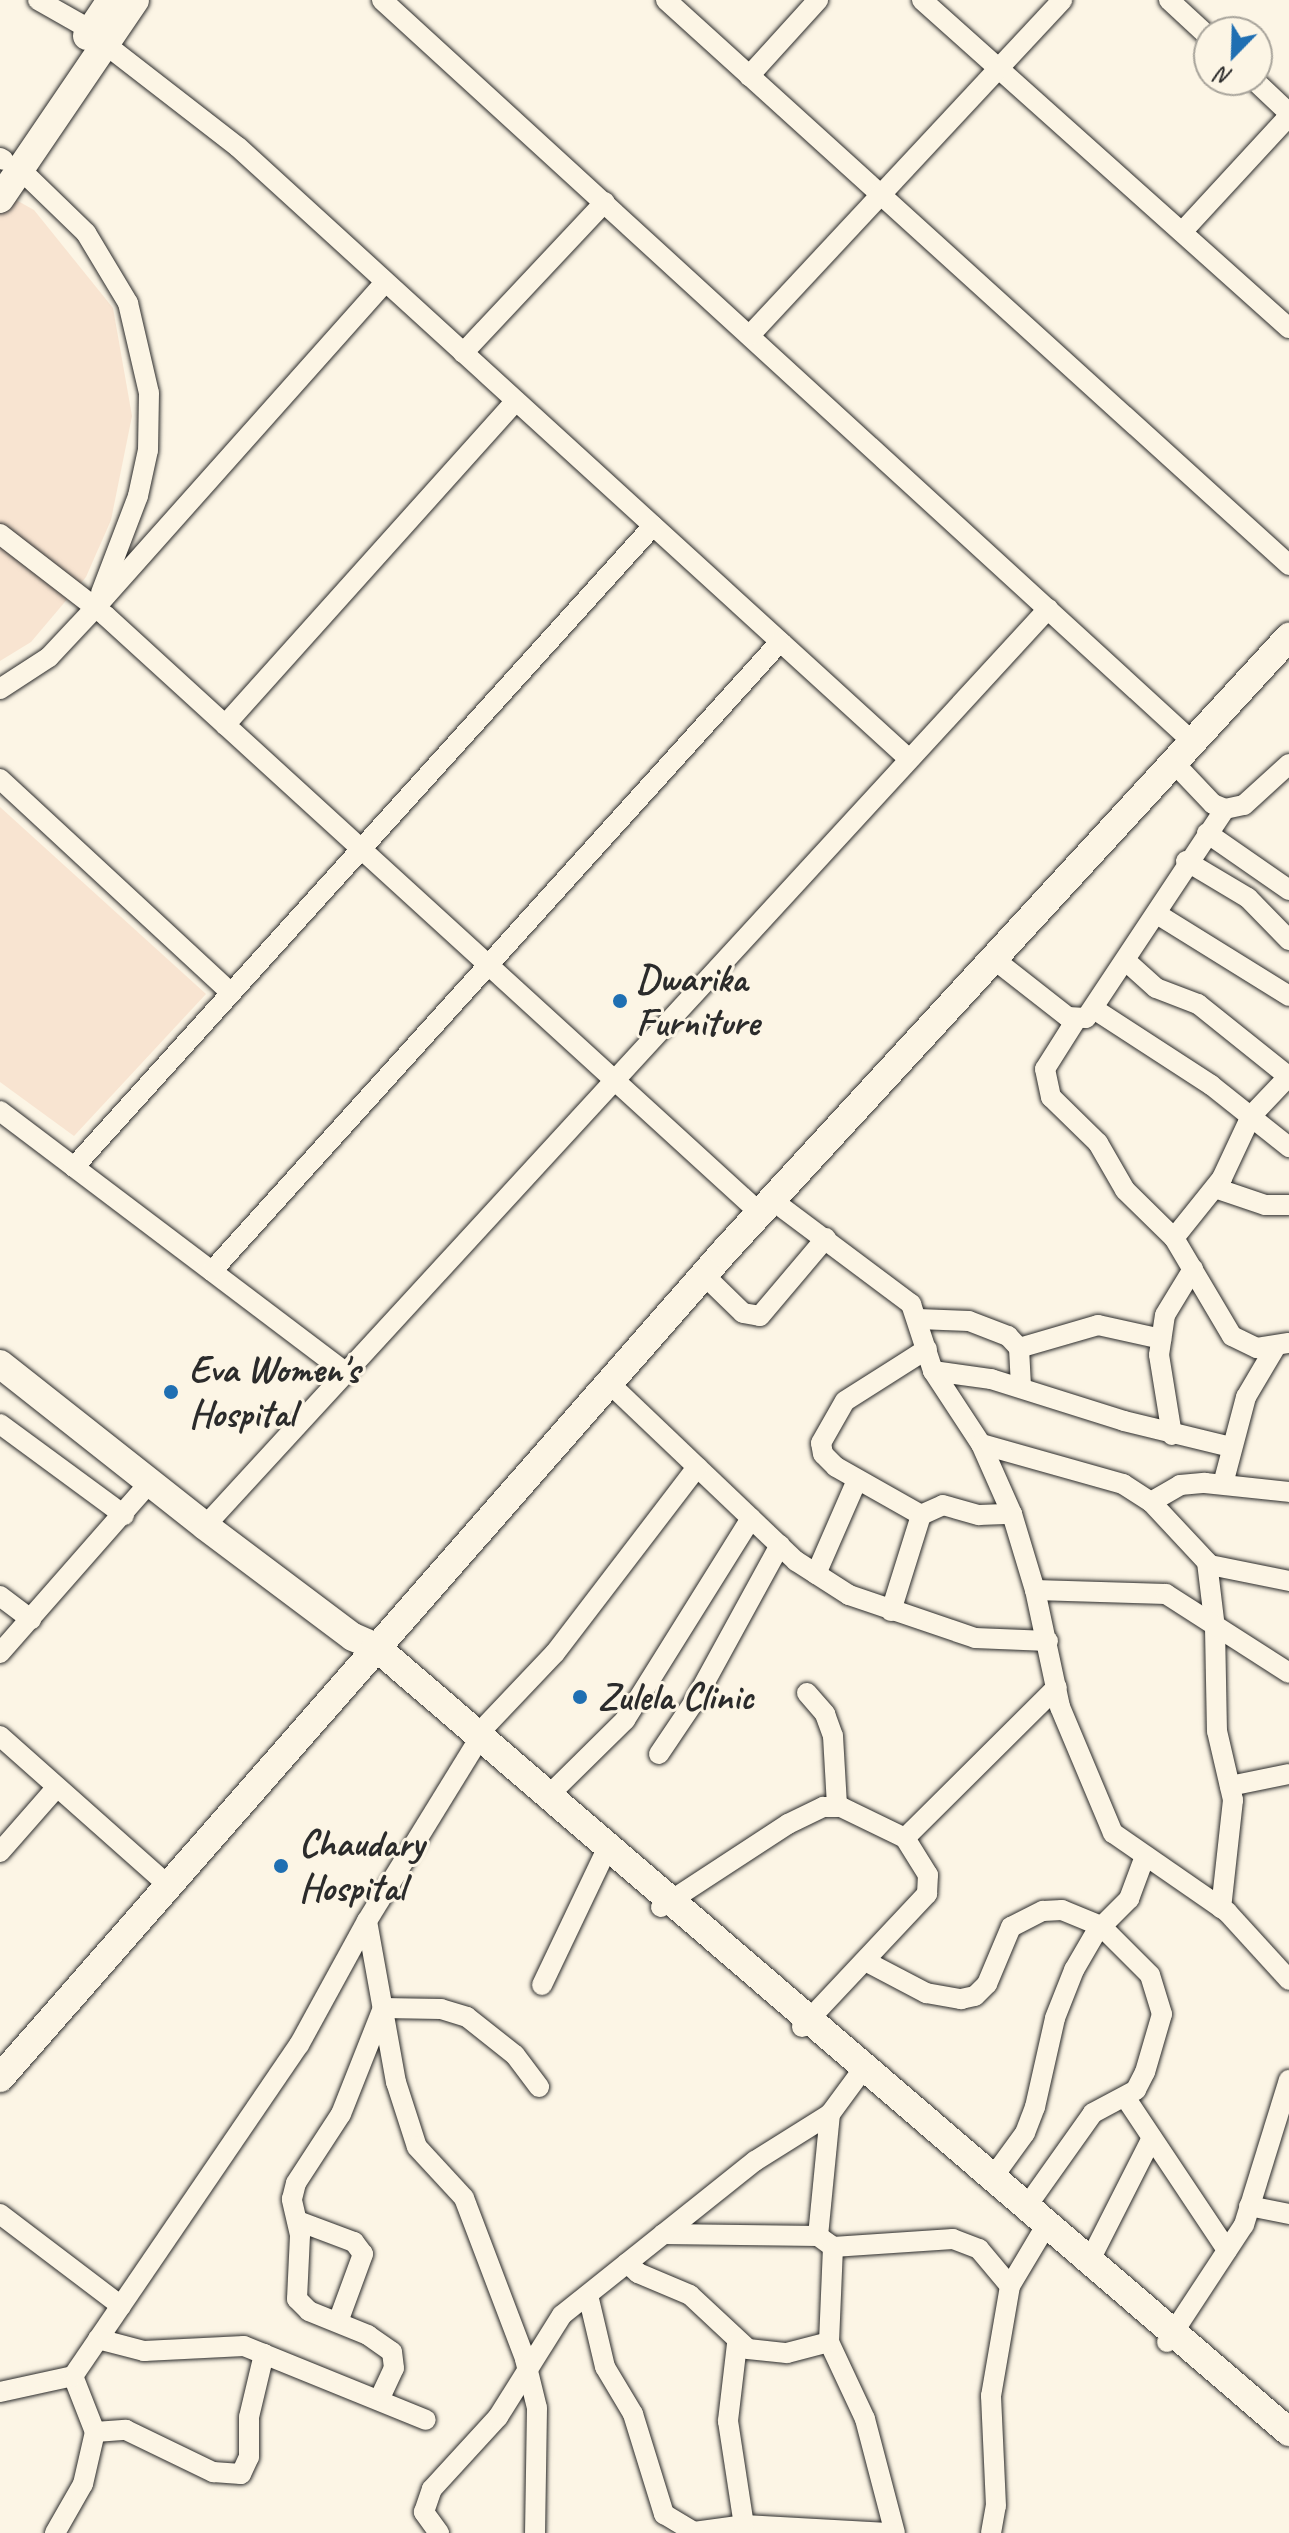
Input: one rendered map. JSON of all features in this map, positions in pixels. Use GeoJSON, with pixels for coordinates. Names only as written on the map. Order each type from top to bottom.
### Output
{"type":"FeatureCollection","features":[{"type":"Feature","properties":{"kind":"street"},"geometry":{"type":"LineString","coordinates":[[38,0],[98,37],[238,147],[909,759]]}},
{"type":"Feature","properties":{"kind":"street"},"geometry":{"type":"LineString","coordinates":[[98,37],[111,0]]}},
{"type":"Feature","properties":{"kind":"street"},"geometry":{"type":"LineString","coordinates":[[0,199],[6,164],[98,37],[135,0]]}},
{"type":"Feature","properties":{"kind":"street"},"geometry":{"type":"LineString","coordinates":[[382,0],[1194,743]]}},
{"type":"Feature","properties":{"kind":"street"},"geometry":{"type":"LineString","coordinates":[[666,0],[1289,565]]}},
{"type":"Feature","properties":{"kind":"street"},"geometry":{"type":"LineString","coordinates":[[749,76],[818,0]]}},
{"type":"Feature","properties":{"kind":"street"},"geometry":{"type":"LineString","coordinates":[[922,0],[1289,328]]}},
{"type":"Feature","properties":{"kind":"street"},"geometry":{"type":"LineString","coordinates":[[750,335],[882,197],[1062,0]]}},
{"type":"Feature","properties":{"kind":"street"},"geometry":{"type":"LineString","coordinates":[[1169,0],[1193,22]]}},
{"type":"Feature","properties":{"kind":"street"},"geometry":{"type":"LineString","coordinates":[[1182,232],[1289,115],[1270,96]]}},
{"type":"Feature","properties":{"kind":"street"},"geometry":{"type":"LineString","coordinates":[[6,164],[86,233],[128,303],[149,393],[148,450],[138,496],[95,608]]}},
{"type":"Feature","properties":{"kind":"street"},"geometry":{"type":"LineString","coordinates":[[463,353],[605,202]]}},
{"type":"Feature","properties":{"kind":"street"},"geometry":{"type":"LineString","coordinates":[[0,689],[49,657],[385,282]]}},
{"type":"Feature","properties":{"kind":"street"},"geometry":{"type":"LineString","coordinates":[[225,725],[516,401]]}},
{"type":"Feature","properties":{"kind":"street"},"geometry":{"type":"LineString","coordinates":[[74,1167],[653,526]]}},
{"type":"Feature","properties":{"kind":"street"},"geometry":{"type":"LineString","coordinates":[[0,534],[95,608],[613,1079],[766,1207],[826,1238],[892,1286],[918,1319],[933,1371],[981,1444],[1012,1514],[1048,1641],[1060,1707],[1113,1833],[1221,1908],[1289,1980]]}},
{"type":"Feature","properties":{"kind":"street"},"geometry":{"type":"LineString","coordinates":[[205,1526],[1048,609]]}},
{"type":"Feature","properties":{"kind":"street"},"geometry":{"type":"LineString","coordinates":[[0,2078],[168,1885],[366,1647],[610,1384],[704,1275],[1289,637]]}},
{"type":"Feature","properties":{"kind":"street"},"geometry":{"type":"LineString","coordinates":[[212,1271],[780,642]]}},
{"type":"Feature","properties":{"kind":"street"},"geometry":{"type":"LineString","coordinates":[[1175,764],[1213,804],[1225,809],[1244,805],[1289,764]]}},
{"type":"Feature","properties":{"kind":"street"},"geometry":{"type":"LineString","coordinates":[[0,779],[231,993]]}},
{"type":"Feature","properties":{"kind":"street"},"geometry":{"type":"LineString","coordinates":[[1225,809],[1186,861],[1157,914],[1094,1009],[1086,1018],[1076,1020],[1045,1069],[1045,1084],[1098,1143],[1125,1190],[1174,1238],[1232,1336],[1246,1346],[1282,1346]]}},
{"type":"Feature","properties":{"kind":"street"},"geometry":{"type":"LineString","coordinates":[[1207,833],[1289,890]]}},
{"type":"Feature","properties":{"kind":"street"},"geometry":{"type":"LineString","coordinates":[[1186,861],[1248,898],[1289,940]]}},
{"type":"Feature","properties":{"kind":"street"},"geometry":{"type":"LineString","coordinates":[[1157,914],[1289,996]]}},
{"type":"Feature","properties":{"kind":"street"},"geometry":{"type":"LineString","coordinates":[[995,960],[1076,1020]]}},
{"type":"Feature","properties":{"kind":"street"},"geometry":{"type":"LineString","coordinates":[[1126,961],[1156,988],[1198,1004],[1288,1076],[1251,1116],[1215,1188],[1174,1238]]}},
{"type":"Feature","properties":{"kind":"street"},"geometry":{"type":"LineString","coordinates":[[1094,1009],[1251,1116],[1289,1147]]}},
{"type":"Feature","properties":{"kind":"street"},"geometry":{"type":"LineString","coordinates":[[0,1111],[345,1372]]}},
{"type":"Feature","properties":{"kind":"street"},"geometry":{"type":"LineString","coordinates":[[1215,1188],[1265,1205],[1289,1205]]}},
{"type":"Feature","properties":{"kind":"street"},"geometry":{"type":"LineString","coordinates":[[704,1275],[743,1313],[760,1316],[826,1238]]}},
{"type":"Feature","properties":{"kind":"street"},"geometry":{"type":"LineString","coordinates":[[1172,1435],[1160,1382],[1161,1339],[1165,1315],[1193,1269]]}},
{"type":"Feature","properties":{"kind":"street"},"geometry":{"type":"LineString","coordinates":[[918,1319],[969,1321],[1008,1336],[1019,1348],[1021,1387]]}},
{"type":"Feature","properties":{"kind":"street"},"geometry":{"type":"LineString","coordinates":[[1019,1348],[1098,1325],[1161,1339]]}},
{"type":"Feature","properties":{"kind":"street"},"geometry":{"type":"LineString","coordinates":[[1223,1484],[1246,1397],[1282,1346]]}},
{"type":"Feature","properties":{"kind":"street"},"geometry":{"type":"LineString","coordinates":[[921,1515],[857,1480],[823,1454],[826,1429],[845,1401],[927,1349]]}},
{"type":"Feature","properties":{"kind":"street"},"geometry":{"type":"LineString","coordinates":[[0,1364],[205,1526],[366,1647],[476,1741],[603,1857],[667,1904]]}},
{"type":"Feature","properties":{"kind":"street"},"geometry":{"type":"LineString","coordinates":[[933,1371],[1021,1387],[1172,1435],[1231,1447]]}},
{"type":"Feature","properties":{"kind":"street"},"geometry":{"type":"LineString","coordinates":[[610,1384],[780,1545],[849,1595],[975,1638],[1048,1641]]}},
{"type":"Feature","properties":{"kind":"street"},"geometry":{"type":"LineString","coordinates":[[0,1424],[124,1515]]}},
{"type":"Feature","properties":{"kind":"street"},"geometry":{"type":"LineString","coordinates":[[981,1444],[1123,1484],[1151,1502],[1207,1562],[1289,1581]]}},
{"type":"Feature","properties":{"kind":"street"},"geometry":{"type":"LineString","coordinates":[[0,2392],[73,2376],[299,2045],[367,1921],[476,1741],[555,1653],[697,1467]]}},
{"type":"Feature","properties":{"kind":"street"},"geometry":{"type":"LineString","coordinates":[[816,1574],[857,1480]]}},
{"type":"Feature","properties":{"kind":"street"},"geometry":{"type":"LineString","coordinates":[[0,1653],[150,1482]]}},
{"type":"Feature","properties":{"kind":"street"},"geometry":{"type":"LineString","coordinates":[[1151,1502],[1180,1485],[1223,1484],[1289,1492]]}},
{"type":"Feature","properties":{"kind":"street"},"geometry":{"type":"LineString","coordinates":[[891,1611],[921,1515],[943,1505],[979,1515],[1012,1514]]}},
{"type":"Feature","properties":{"kind":"street"},"geometry":{"type":"LineString","coordinates":[[549,1795],[631,1712],[751,1518]]}},
{"type":"Feature","properties":{"kind":"street"},"geometry":{"type":"LineString","coordinates":[[659,1754],[694,1702],[780,1545]]}},
{"type":"Feature","properties":{"kind":"street"},"geometry":{"type":"LineString","coordinates":[[1207,1562],[1215,1628],[1217,1731],[1233,1800],[1221,1908]]}},
{"type":"Feature","properties":{"kind":"street"},"geometry":{"type":"LineString","coordinates":[[1035,1590],[1166,1594],[1289,1673]]}},
{"type":"Feature","properties":{"kind":"street"},"geometry":{"type":"LineString","coordinates":[[0,1596],[31,1619]]}},
{"type":"Feature","properties":{"kind":"street"},"geometry":{"type":"LineString","coordinates":[[905,1838],[1057,1687]]}},
{"type":"Feature","properties":{"kind":"street"},"geometry":{"type":"LineString","coordinates":[[807,1693],[825,1714],[833,1736],[837,1806]]}},
{"type":"Feature","properties":{"kind":"street"},"geometry":{"type":"LineString","coordinates":[[0,1736],[168,1885]]}},
{"type":"Feature","properties":{"kind":"street"},"geometry":{"type":"LineString","coordinates":[[476,1741],[549,1795],[667,1904],[1090,2260],[1289,2449]]}},
{"type":"Feature","properties":{"kind":"street"},"geometry":{"type":"LineString","coordinates":[[1230,1786],[1289,1774]]}},
{"type":"Feature","properties":{"kind":"street"},"geometry":{"type":"LineString","coordinates":[[0,1852],[57,1787]]}},
{"type":"Feature","properties":{"kind":"street"},"geometry":{"type":"LineString","coordinates":[[667,1904],[788,1824],[837,1806],[905,1838],[928,1875],[927,1894],[867,1962],[806,2023]]}},
{"type":"Feature","properties":{"kind":"street"},"geometry":{"type":"LineString","coordinates":[[993,2177],[1025,2133],[1055,2018],[1074,1970],[1101,1926],[1129,1899],[1145,1856]]}},
{"type":"Feature","properties":{"kind":"street"},"geometry":{"type":"LineString","coordinates":[[542,1985],[603,1857]]}},
{"type":"Feature","properties":{"kind":"street"},"geometry":{"type":"LineString","coordinates":[[867,1962],[926,1993],[961,1999],[975,1996],[987,1984],[1011,1927],[1024,1919],[1062,1910],[1101,1926],[1150,1975],[1161,2001],[1158,2034],[1145,2072],[1125,2097],[1093,2113],[1027,2206]]}},
{"type":"Feature","properties":{"kind":"street"},"geometry":{"type":"LineString","coordinates":[[367,1921],[396,2082],[417,2147],[464,2198],[528,2373],[537,2408],[535,2533]]}},
{"type":"Feature","properties":{"kind":"street"},"geometry":{"type":"LineString","coordinates":[[383,2008],[441,2009],[467,2017],[515,2055],[539,2087]]}},
{"type":"Feature","properties":{"kind":"street"},"geometry":{"type":"LineString","coordinates":[[379,2400],[394,2368],[392,2352],[338,2322],[309,2311],[297,2299],[298,2221],[292,2191],[341,2114],[383,2008]]}},
{"type":"Feature","properties":{"kind":"street"},"geometry":{"type":"LineString","coordinates":[[806,2023],[858,2076],[1041,2234],[1289,2432]]}},
{"type":"Feature","properties":{"kind":"street"},"geometry":{"type":"LineString","coordinates":[[439,2533],[424,2512],[432,2489],[498,2417],[562,2315],[755,2161],[830,2114],[858,2076]]}},
{"type":"Feature","properties":{"kind":"street"},"geometry":{"type":"LineString","coordinates":[[1170,2337],[1227,2250],[1249,2206],[1289,2080]]}},
{"type":"Feature","properties":{"kind":"street"},"geometry":{"type":"LineString","coordinates":[[1125,2097],[1227,2250]]}},
{"type":"Feature","properties":{"kind":"street"},"geometry":{"type":"LineString","coordinates":[[830,2114],[826,2241],[829,2342],[865,2419],[895,2533]]}},
{"type":"Feature","properties":{"kind":"street"},"geometry":{"type":"LineString","coordinates":[[1090,2260],[1152,2138]]}},
{"type":"Feature","properties":{"kind":"street"},"geometry":{"type":"LineString","coordinates":[[1249,2206],[1289,2214]]}},
{"type":"Feature","properties":{"kind":"street"},"geometry":{"type":"LineString","coordinates":[[0,2214],[121,2306]]}},
{"type":"Feature","properties":{"kind":"street"},"geometry":{"type":"LineString","coordinates":[[298,2221],[354,2242],[363,2254],[338,2322]]}},
{"type":"Feature","properties":{"kind":"street"},"geometry":{"type":"LineString","coordinates":[[663,2234],[826,2241],[953,2239],[979,2249],[1010,2286]]}},
{"type":"Feature","properties":{"kind":"street"},"geometry":{"type":"LineString","coordinates":[[991,2533],[996,2506],[991,2396],[1010,2286],[1041,2234]]}},
{"type":"Feature","properties":{"kind":"street"},"geometry":{"type":"LineString","coordinates":[[627,2263],[638,2273],[690,2295],[737,2344],[759,2353],[787,2353],[829,2342]]}},
{"type":"Feature","properties":{"kind":"street"},"geometry":{"type":"LineString","coordinates":[[588,2295],[605,2367],[633,2414],[664,2514],[694,2532],[744,2525],[888,2533]]}},
{"type":"Feature","properties":{"kind":"street"},"geometry":{"type":"LineString","coordinates":[[98,2339],[144,2351],[244,2346],[426,2420]]}},
{"type":"Feature","properties":{"kind":"street"},"geometry":{"type":"LineString","coordinates":[[737,2344],[728,2421],[744,2525]]}},
{"type":"Feature","properties":{"kind":"street"},"geometry":{"type":"LineString","coordinates":[[95,2432],[126,2430],[213,2472],[241,2474],[249,2457],[249,2417],[264,2354]]}},
{"type":"Feature","properties":{"kind":"street"},"geometry":{"type":"LineString","coordinates":[[55,2533],[83,2484],[95,2432],[73,2376]]}},
{"type":"Feature","properties":{"kind":"shaded area"},"geometry":{"type":"Polygon","coordinates":[[[0,191],[34,210],[113,308],[132,416],[111,520],[86,577],[31,642],[0,661],[0,191]]]}},
{"type":"Feature","properties":{"kind":"shaded area"},"geometry":{"type":"Polygon","coordinates":[[[0,807],[206,994],[74,1136],[0,1082],[0,807]]]}},
{"type":"Feature","properties":{"kind":"place","name":"Dwarika Furniture"},"geometry":{"type":"Point","coordinates":[620,1001]}},
{"type":"Feature","properties":{"kind":"place","name":"Eva Women's Hospital"},"geometry":{"type":"Point","coordinates":[171,1392]}},
{"type":"Feature","properties":{"kind":"place","name":"Zulela Clinic"},"geometry":{"type":"Point","coordinates":[580,1697]}},
{"type":"Feature","properties":{"kind":"place","name":"Chaudary Hospital"},"geometry":{"type":"Point","coordinates":[281,1866]}}]}
